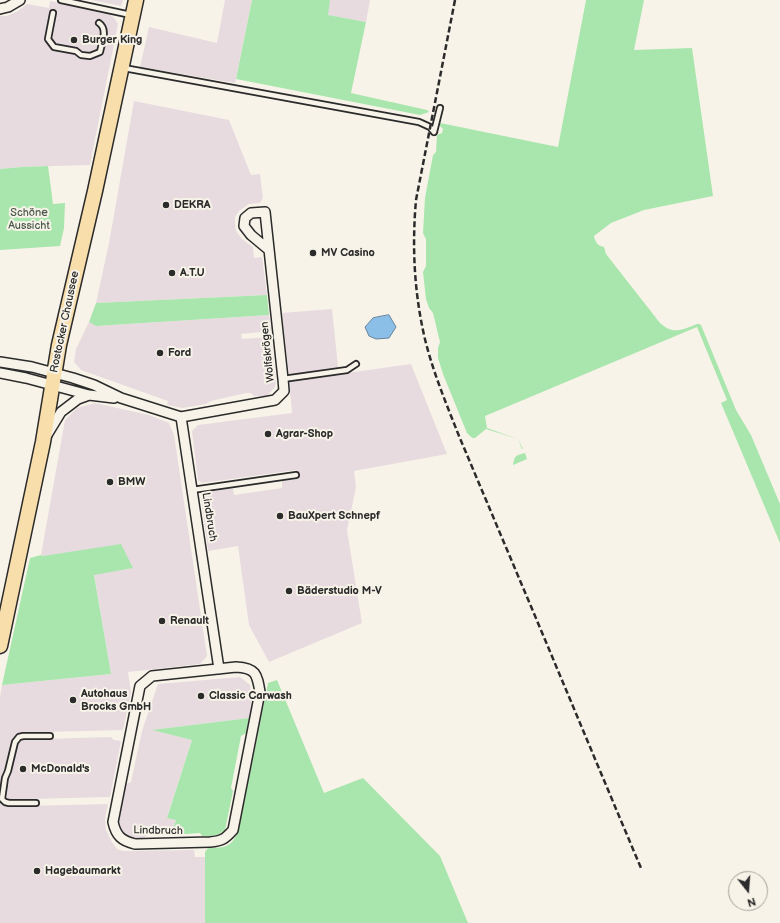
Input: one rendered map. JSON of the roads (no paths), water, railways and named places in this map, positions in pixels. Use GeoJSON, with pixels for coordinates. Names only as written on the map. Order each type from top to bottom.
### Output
{"type":"FeatureCollection","features":[{"type":"Feature","properties":{"kind":"main road","name":"Rostocker Chaussee"},"geometry":{"type":"LineString","coordinates":[[0,646],[42,442],[59,346],[95,192],[136,0]]}},
{"type":"Feature","properties":{"kind":"street"},"geometry":{"type":"LineString","coordinates":[[0,9],[8,7],[20,0]]}},
{"type":"Feature","properties":{"kind":"street","name":"Wolfskrögen"},"geometry":{"type":"LineString","coordinates":[[53,379],[94,385],[121,398],[181,417],[275,400],[284,391],[265,212],[251,213],[245,218],[244,226],[251,235],[269,250]]}},
{"type":"Feature","properties":{"kind":"street"},"geometry":{"type":"LineString","coordinates":[[0,362],[32,367],[53,379]]}},
{"type":"Feature","properties":{"kind":"street"},"geometry":{"type":"LineString","coordinates":[[0,373],[26,378],[53,379]]}},
{"type":"Feature","properties":{"kind":"street","name":"Wolfskrögen"},"geometry":{"type":"LineString","coordinates":[[53,379],[89,395],[121,398]]}},
{"type":"Feature","properties":{"kind":"street"},"geometry":{"type":"LineString","coordinates":[[42,442],[60,412],[78,398],[89,395]]}},
{"type":"Feature","properties":{"kind":"street","name":"Lindbruch"},"geometry":{"type":"LineString","coordinates":[[181,417],[219,669]]}},
{"type":"Feature","properties":{"kind":"street","name":"Lindbruch"},"geometry":{"type":"LineString","coordinates":[[245,667],[253,671],[258,678],[260,692],[233,830],[226,838],[210,842],[128,843],[117,834],[113,822],[140,686],[152,676],[219,669],[245,667]]}},
{"type":"Feature","properties":{"kind":"lane"},"geometry":{"type":"LineString","coordinates":[[61,0],[133,15]]}},
{"type":"Feature","properties":{"kind":"lane"},"geometry":{"type":"LineString","coordinates":[[53,13],[48,39],[54,47],[76,51],[81,55],[90,56],[100,52],[104,30],[99,22]]}},
{"type":"Feature","properties":{"kind":"lane"},"geometry":{"type":"LineString","coordinates":[[121,68],[419,122],[430,127],[434,132],[440,108]]}},
{"type":"Feature","properties":{"kind":"lane"},"geometry":{"type":"LineString","coordinates":[[283,379],[347,370],[356,364]]}},
{"type":"Feature","properties":{"kind":"lane"},"geometry":{"type":"LineString","coordinates":[[192,490],[296,475]]}},
{"type":"Feature","properties":{"kind":"lane"},"geometry":{"type":"LineString","coordinates":[[36,802],[5,802],[2,799],[5,778],[8,772],[15,742],[19,738],[23,736],[50,736]]}},
{"type":"Feature","properties":{"kind":"water"},"geometry":{"type":"Polygon","coordinates":[[[389,315],[396,327],[389,338],[376,339],[369,336],[365,327],[373,318],[389,315]]]}},
{"type":"Feature","properties":{"kind":"railway"},"geometry":{"type":"LineString","coordinates":[[455,0],[416,200],[414,234],[415,268],[418,301],[424,335],[435,374],[459,436],[641,868]]}},
{"type":"Feature","properties":{"kind":"place","name":"Burger King"},"geometry":{"type":"Point","coordinates":[74,40]}},
{"type":"Feature","properties":{"kind":"place","name":"DEKRA"},"geometry":{"type":"Point","coordinates":[166,205]}},
{"type":"Feature","properties":{"kind":"place","name":"MV Casino"},"geometry":{"type":"Point","coordinates":[313,253]}},
{"type":"Feature","properties":{"kind":"place","name":"A.T.U"},"geometry":{"type":"Point","coordinates":[172,273]}},
{"type":"Feature","properties":{"kind":"place","name":"Ford"},"geometry":{"type":"Point","coordinates":[160,353]}},
{"type":"Feature","properties":{"kind":"place","name":"Agrar-Shop"},"geometry":{"type":"Point","coordinates":[268,434]}},
{"type":"Feature","properties":{"kind":"place","name":"BMW"},"geometry":{"type":"Point","coordinates":[110,482]}},
{"type":"Feature","properties":{"kind":"place","name":"BauXpert Schnepf"},"geometry":{"type":"Point","coordinates":[280,516]}},
{"type":"Feature","properties":{"kind":"place","name":"Bäderstudio M-V"},"geometry":{"type":"Point","coordinates":[289,591]}},
{"type":"Feature","properties":{"kind":"place","name":"Renault"},"geometry":{"type":"Point","coordinates":[162,621]}},
{"type":"Feature","properties":{"kind":"place","name":"Classic Carwash"},"geometry":{"type":"Point","coordinates":[201,696]}},
{"type":"Feature","properties":{"kind":"place","name":"Autohaus Brocks GmbH"},"geometry":{"type":"Point","coordinates":[73,700]}},
{"type":"Feature","properties":{"kind":"place","name":"McDonald's"},"geometry":{"type":"Point","coordinates":[23,769]}},
{"type":"Feature","properties":{"kind":"place","name":"Hagebaumarkt"},"geometry":{"type":"Point","coordinates":[37,871]}},
{"type":"Feature","properties":{"kind":"park label","name":"Schöne Aussicht"},"geometry":{"type":"Point","coordinates":[29,219]}}]}
